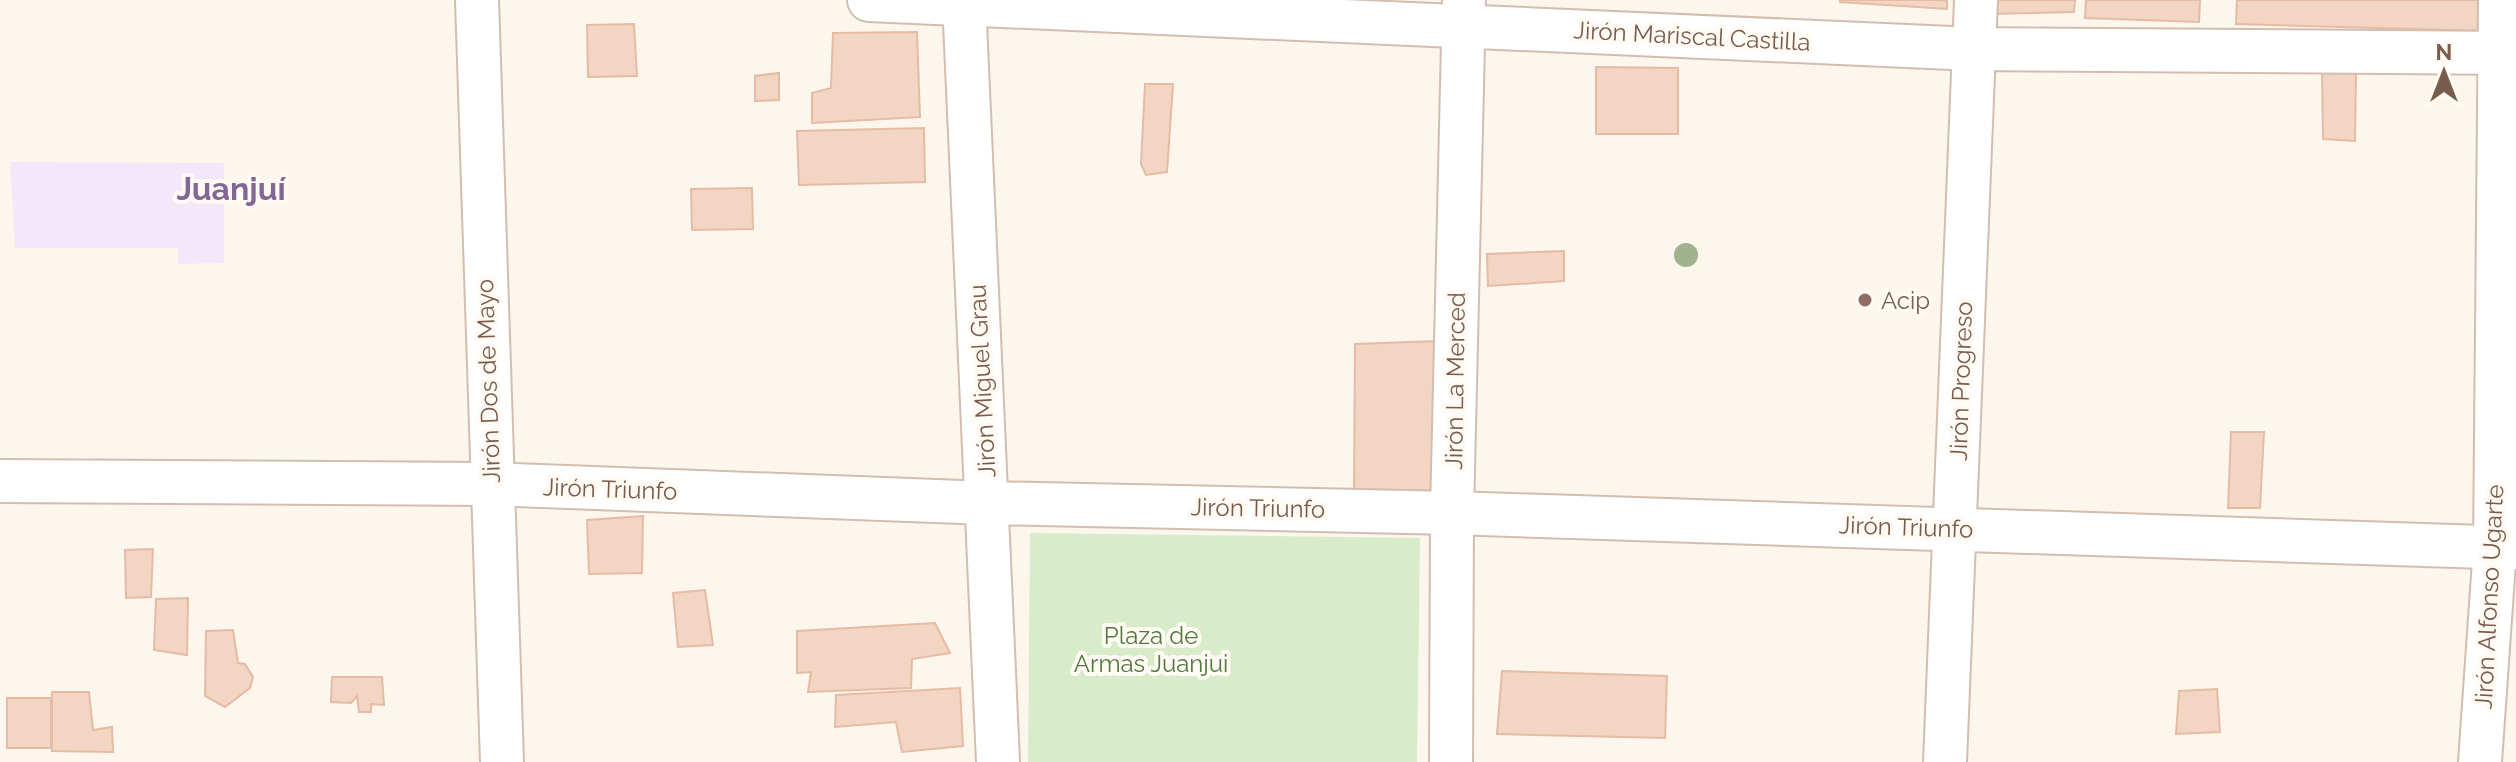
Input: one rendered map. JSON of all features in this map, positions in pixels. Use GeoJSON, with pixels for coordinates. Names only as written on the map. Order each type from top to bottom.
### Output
{"type":"FeatureCollection","features":[{"type":"Feature","properties":{"kind":"street","name":"Jirón Dos de Mayo"},"geometry":{"type":"LineString","coordinates":[[477,0],[502,762]]}},
{"type":"Feature","properties":{"kind":"street","name":"Jirón Mariscal Castilla"},"geometry":{"type":"LineString","coordinates":[[869,0],[1463,13],[1974,49],[2506,52]]}},
{"type":"Feature","properties":{"kind":"street","name":"Jirón Progreso"},"geometry":{"type":"LineString","coordinates":[[1945,762],[1976,0]]}},
{"type":"Feature","properties":{"kind":"street","name":"Jirón Alfonso Ugarte"},"geometry":{"type":"LineString","coordinates":[[2480,762],[2505,547],[2506,52],[2500,0]]}},
{"type":"Feature","properties":{"kind":"street","name":"Jirón Miguel Grau"},"geometry":{"type":"LineString","coordinates":[[964,1],[998,762]]}},
{"type":"Feature","properties":{"kind":"street","name":"Jirón La Merced"},"geometry":{"type":"LineString","coordinates":[[1451,762],[1452,513],[1463,13]]}},
{"type":"Feature","properties":{"kind":"street","name":"Jirón Triunfo"},"geometry":{"type":"LineString","coordinates":[[0,481],[491,484],[988,503],[1452,513],[2505,547]]}},
{"type":"Feature","properties":{"kind":"shaded area"},"geometry":{"type":"Polygon","coordinates":[[[10,162],[224,163],[224,263],[178,264],[178,248],[15,248],[10,162]]]}},
{"type":"Feature","properties":{"kind":"green space","name":"Plaza de Armas Juanjui"},"geometry":{"type":"Polygon","coordinates":[[[1030,533],[1420,538],[1417,762],[1028,762],[1030,533]]]}},
{"type":"Feature","properties":{"kind":"building"},"geometry":{"type":"Polygon","coordinates":[[[1947,0],[1947,9],[1840,2],[1947,0]]]}},
{"type":"Feature","properties":{"kind":"building"},"geometry":{"type":"Polygon","coordinates":[[[1987,0],[2075,0],[2074,12],[1987,14],[1987,0]]]}},
{"type":"Feature","properties":{"kind":"building"},"geometry":{"type":"Polygon","coordinates":[[[2086,0],[2200,0],[2199,22],[2085,18],[2086,0]]]}},
{"type":"Feature","properties":{"kind":"building"},"geometry":{"type":"Polygon","coordinates":[[[2237,0],[2481,0],[2482,31],[2236,24],[2237,0]]]}},
{"type":"Feature","properties":{"kind":"building"},"geometry":{"type":"Polygon","coordinates":[[[634,24],[637,76],[588,77],[587,25],[634,24]]]}},
{"type":"Feature","properties":{"kind":"building"},"geometry":{"type":"Polygon","coordinates":[[[917,32],[920,117],[812,123],[812,93],[831,88],[833,33],[917,32]]]}},
{"type":"Feature","properties":{"kind":"building"},"geometry":{"type":"Polygon","coordinates":[[[1596,67],[1678,68],[1678,134],[1596,134],[1596,67]]]}},
{"type":"Feature","properties":{"kind":"building"},"geometry":{"type":"Polygon","coordinates":[[[2322,71],[2356,72],[2355,141],[2323,139],[2322,71]]]}},
{"type":"Feature","properties":{"kind":"building"},"geometry":{"type":"Polygon","coordinates":[[[779,73],[779,100],[755,101],[755,76],[779,73]]]}},
{"type":"Feature","properties":{"kind":"building"},"geometry":{"type":"Polygon","coordinates":[[[1145,84],[1173,84],[1167,172],[1146,175],[1141,164],[1145,84]]]}},
{"type":"Feature","properties":{"kind":"building"},"geometry":{"type":"Polygon","coordinates":[[[924,128],[925,182],[799,185],[797,131],[924,128]]]}},
{"type":"Feature","properties":{"kind":"building"},"geometry":{"type":"Polygon","coordinates":[[[752,188],[753,229],[692,230],[691,189],[752,188]]]}},
{"type":"Feature","properties":{"kind":"building"},"geometry":{"type":"Polygon","coordinates":[[[1564,251],[1564,281],[1488,286],[1487,254],[1564,251]]]}},
{"type":"Feature","properties":{"kind":"building"},"geometry":{"type":"Polygon","coordinates":[[[1437,341],[1434,491],[1354,489],[1355,344],[1437,341]]]}},
{"type":"Feature","properties":{"kind":"building"},"geometry":{"type":"Polygon","coordinates":[[[2231,432],[2264,432],[2260,508],[2228,508],[2231,432]]]}},
{"type":"Feature","properties":{"kind":"building"},"geometry":{"type":"Polygon","coordinates":[[[643,516],[642,573],[589,574],[587,520],[643,516]]]}},
{"type":"Feature","properties":{"kind":"building"},"geometry":{"type":"Polygon","coordinates":[[[153,549],[151,597],[126,598],[125,550],[153,549]]]}},
{"type":"Feature","properties":{"kind":"building"},"geometry":{"type":"Polygon","coordinates":[[[705,590],[713,645],[678,647],[673,593],[705,590]]]}},
{"type":"Feature","properties":{"kind":"building"},"geometry":{"type":"Polygon","coordinates":[[[188,598],[187,655],[154,650],[156,599],[188,598]]]}},
{"type":"Feature","properties":{"kind":"building"},"geometry":{"type":"Polygon","coordinates":[[[935,623],[950,653],[912,659],[911,688],[808,692],[811,672],[797,673],[797,631],[935,623]]]}},
{"type":"Feature","properties":{"kind":"building"},"geometry":{"type":"Polygon","coordinates":[[[233,630],[238,663],[245,664],[253,677],[250,688],[225,707],[205,696],[206,631],[233,630]]]}},
{"type":"Feature","properties":{"kind":"building"},"geometry":{"type":"Polygon","coordinates":[[[1502,671],[1667,676],[1665,738],[1497,734],[1502,671]]]}},
{"type":"Feature","properties":{"kind":"building"},"geometry":{"type":"Polygon","coordinates":[[[332,677],[382,677],[384,705],[371,704],[371,712],[359,712],[357,696],[351,703],[331,702],[332,677]]]}},
{"type":"Feature","properties":{"kind":"building"},"geometry":{"type":"Polygon","coordinates":[[[960,688],[963,746],[902,752],[896,722],[835,727],[836,695],[960,688]]]}},
{"type":"Feature","properties":{"kind":"building"},"geometry":{"type":"Polygon","coordinates":[[[2217,689],[2220,732],[2176,734],[2179,691],[2217,689]]]}},
{"type":"Feature","properties":{"kind":"building"},"geometry":{"type":"Polygon","coordinates":[[[52,692],[89,692],[93,730],[112,727],[113,752],[52,751],[52,692]]]}},
{"type":"Feature","properties":{"kind":"building"},"geometry":{"type":"Polygon","coordinates":[[[7,698],[51,698],[51,748],[7,748],[7,698]]]}},
{"type":"Feature","properties":{"kind":"place","name":"Acip"},"geometry":{"type":"Point","coordinates":[1865,300]}},
{"type":"Feature","properties":{"kind":"district","name":"Juanjuí"},"geometry":{"type":"Point","coordinates":[231,188]}}]}
